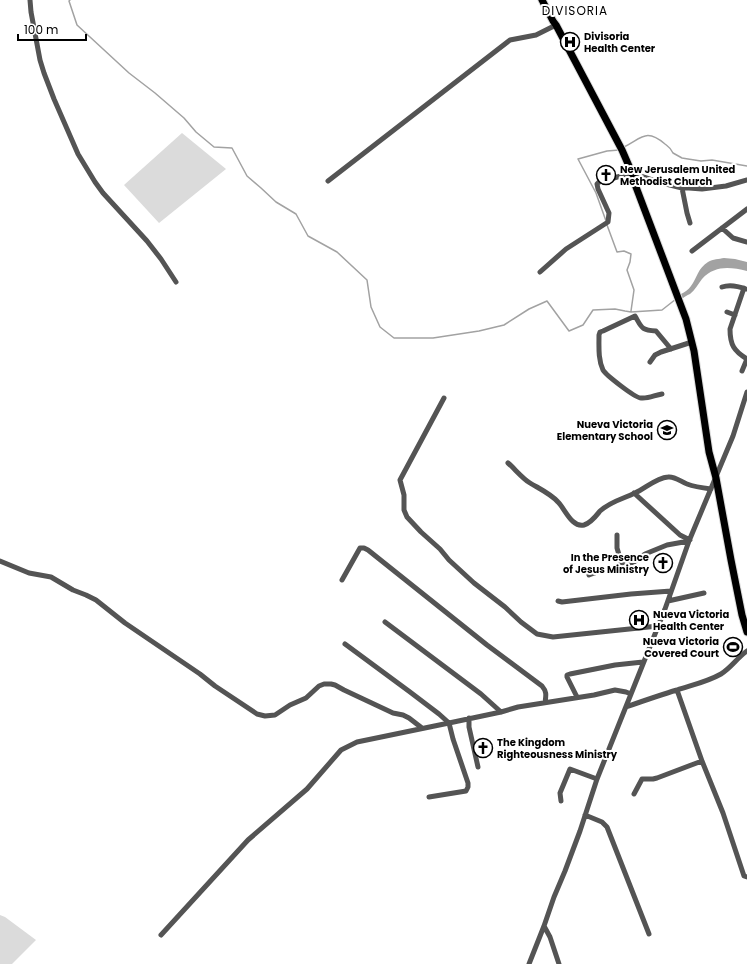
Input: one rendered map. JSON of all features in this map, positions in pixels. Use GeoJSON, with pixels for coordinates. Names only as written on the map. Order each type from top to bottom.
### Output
{"type":"FeatureCollection","features":[{"type":"Feature","properties":{"kind":"main road"},"geometry":{"type":"LineString","coordinates":[[542,0],[622,150],[682,305],[692,342],[709,452],[716,478],[742,615],[747,632]]}},
{"type":"Feature","properties":{"kind":"street"},"geometry":{"type":"LineString","coordinates":[[30,0],[40,60],[44,73],[78,154],[103,193],[147,241],[176,282]]}},
{"type":"Feature","properties":{"kind":"street"},"geometry":{"type":"LineString","coordinates":[[328,181],[510,40],[536,35],[556,25]]}},
{"type":"Feature","properties":{"kind":"street"},"geometry":{"type":"LineString","coordinates":[[540,272],[566,250],[608,222],[609,214],[598,189],[597,184],[599,182],[632,173],[657,182],[682,188],[702,189],[726,186],[747,180]]}},
{"type":"Feature","properties":{"kind":"street"},"geometry":{"type":"LineString","coordinates":[[682,188],[690,223]]}},
{"type":"Feature","properties":{"kind":"street"},"geometry":{"type":"LineString","coordinates":[[692,251],[747,209]]}},
{"type":"Feature","properties":{"kind":"street"},"geometry":{"type":"LineString","coordinates":[[722,228],[732,238],[747,242]]}},
{"type":"Feature","properties":{"kind":"street"},"geometry":{"type":"LineString","coordinates":[[722,287],[734,285],[746,289],[730,329],[730,340],[737,353],[747,359],[742,371]]}},
{"type":"Feature","properties":{"kind":"street"},"geometry":{"type":"LineString","coordinates":[[727,312],[735,315]]}},
{"type":"Feature","properties":{"kind":"street"},"geometry":{"type":"LineString","coordinates":[[662,394],[639,398],[604,372],[600,359],[599,336],[600,332],[603,330],[635,316],[642,328],[645,330],[656,331],[671,349]]}},
{"type":"Feature","properties":{"kind":"street"},"geometry":{"type":"LineString","coordinates":[[650,362],[655,355],[692,342]]}},
{"type":"Feature","properties":{"kind":"street"},"geometry":{"type":"LineString","coordinates":[[531,963],[597,779],[668,601],[689,540],[733,436],[747,392]]}},
{"type":"Feature","properties":{"kind":"street"},"geometry":{"type":"LineString","coordinates":[[444,398],[400,480],[404,495],[404,510],[407,518],[474,583],[537,634],[553,637],[658,626]]}},
{"type":"Feature","properties":{"kind":"street"},"geometry":{"type":"LineString","coordinates":[[508,463],[529,483],[558,501],[572,522],[580,525],[585,525],[591,521],[611,503],[634,494],[664,477],[670,476],[693,486],[711,489]]}},
{"type":"Feature","properties":{"kind":"street"},"geometry":{"type":"LineString","coordinates":[[634,494],[680,535],[689,540]]}},
{"type":"Feature","properties":{"kind":"street"},"geometry":{"type":"LineString","coordinates":[[617,535],[617,548],[622,565]]}},
{"type":"Feature","properties":{"kind":"street"},"geometry":{"type":"LineString","coordinates":[[589,575],[634,562],[645,554],[667,545],[689,540]]}},
{"type":"Feature","properties":{"kind":"street"},"geometry":{"type":"LineString","coordinates":[[342,580],[360,548],[368,550],[487,645],[542,686],[547,694],[545,703]]}},
{"type":"Feature","properties":{"kind":"street"},"geometry":{"type":"LineString","coordinates":[[0,561],[29,573],[51,577],[73,590],[96,600],[125,623],[257,714],[265,716],[275,715],[290,705],[306,698],[319,686],[324,684],[335,684],[344,690],[393,713],[409,718],[422,728]]}},
{"type":"Feature","properties":{"kind":"street"},"geometry":{"type":"LineString","coordinates":[[558,601],[562,602],[625,594],[671,591]]}},
{"type":"Feature","properties":{"kind":"street"},"geometry":{"type":"LineString","coordinates":[[668,601],[704,592]]}},
{"type":"Feature","properties":{"kind":"street"},"geometry":{"type":"LineString","coordinates":[[385,622],[481,694],[501,712]]}},
{"type":"Feature","properties":{"kind":"street"},"geometry":{"type":"LineString","coordinates":[[345,644],[449,723],[468,787],[466,791],[429,797]]}},
{"type":"Feature","properties":{"kind":"street"},"geometry":{"type":"LineString","coordinates":[[626,706],[702,683],[720,675],[747,651]]}},
{"type":"Feature","properties":{"kind":"street"},"geometry":{"type":"LineString","coordinates":[[577,697],[567,677],[568,675],[615,665],[643,662]]}},
{"type":"Feature","properties":{"kind":"street"},"geometry":{"type":"LineString","coordinates":[[161,935],[248,840],[306,789],[341,750],[357,742],[501,712],[518,707],[594,695],[615,690],[631,694]]}},
{"type":"Feature","properties":{"kind":"street"},"geometry":{"type":"LineString","coordinates":[[677,690],[702,761],[723,813],[744,876],[747,877]]}},
{"type":"Feature","properties":{"kind":"street"},"geometry":{"type":"LineString","coordinates":[[469,718],[469,727],[478,767]]}},
{"type":"Feature","properties":{"kind":"street"},"geometry":{"type":"LineString","coordinates":[[634,794],[642,779],[657,778],[702,761]]}},
{"type":"Feature","properties":{"kind":"street"},"geometry":{"type":"LineString","coordinates":[[561,801],[561,790],[570,769],[597,779]]}},
{"type":"Feature","properties":{"kind":"street"},"geometry":{"type":"LineString","coordinates":[[585,815],[602,822],[607,827],[649,934]]}},
{"type":"Feature","properties":{"kind":"street"},"geometry":{"type":"LineString","coordinates":[[544,926],[550,937],[559,964]]}},
{"type":"Feature","properties":{"kind":"shaded area"},"geometry":{"type":"Polygon","coordinates":[[[182,133],[226,169],[159,223],[124,185],[182,133]]]}},
{"type":"Feature","properties":{"kind":"shaded area"},"geometry":{"type":"Polygon","coordinates":[[[724,258],[747,262],[747,271],[723,268],[712,271],[702,279],[690,294],[682,299],[681,294],[690,287],[705,264],[712,260],[724,258]]]}},
{"type":"Feature","properties":{"kind":"shaded area"},"geometry":{"type":"Polygon","coordinates":[[[0,915],[5,917],[36,940],[12,964],[0,964],[0,915]]]}},
{"type":"Feature","properties":{"kind":"waterway"},"geometry":{"type":"LineString","coordinates":[[70,0],[69,1],[77,25],[129,73],[184,118],[196,132],[214,147],[232,148],[247,176],[276,202],[296,214],[308,236],[337,252],[367,280],[371,307],[380,327],[394,338],[433,338],[479,331],[504,325],[529,309],[547,301],[569,331],[583,325],[593,310],[615,309],[631,312],[662,310],[676,299]]}},
{"type":"Feature","properties":{"kind":"waterway"},"geometry":{"type":"LineString","coordinates":[[624,147],[644,136],[653,136],[670,148],[673,153],[682,158],[701,161],[712,160],[747,166]]}},
{"type":"Feature","properties":{"kind":"waterway"},"geometry":{"type":"LineString","coordinates":[[606,221],[596,193],[578,159],[607,151],[619,150]]}},
{"type":"Feature","properties":{"kind":"waterway"},"geometry":{"type":"LineString","coordinates":[[607,225],[617,252],[624,251],[631,254],[627,270],[634,290],[631,311]]}},
{"type":"Feature","properties":{"kind":"place","name":"Divisoria Health Center"},"geometry":{"type":"Point","coordinates":[570,42]}},
{"type":"Feature","properties":{"kind":"place","name":"New Jerusalem United Methodist Church"},"geometry":{"type":"Point","coordinates":[606,175]}},
{"type":"Feature","properties":{"kind":"place","name":"Nueva Victoria Elementary School"},"geometry":{"type":"Point","coordinates":[667,430]}},
{"type":"Feature","properties":{"kind":"place","name":"In the Presence of Jesus Ministry"},"geometry":{"type":"Point","coordinates":[663,563]}},
{"type":"Feature","properties":{"kind":"place","name":"Nueva Victoria Health Center"},"geometry":{"type":"Point","coordinates":[639,620]}},
{"type":"Feature","properties":{"kind":"place","name":"Nueva Victoria Covered Court"},"geometry":{"type":"Point","coordinates":[733,647]}},
{"type":"Feature","properties":{"kind":"place","name":"The Kingdom Righteousness Ministry"},"geometry":{"type":"Point","coordinates":[483,748]}},
{"type":"Feature","properties":{"kind":"district","name":"DIVISORIA"},"geometry":{"type":"Point","coordinates":[575,11]}}]}
